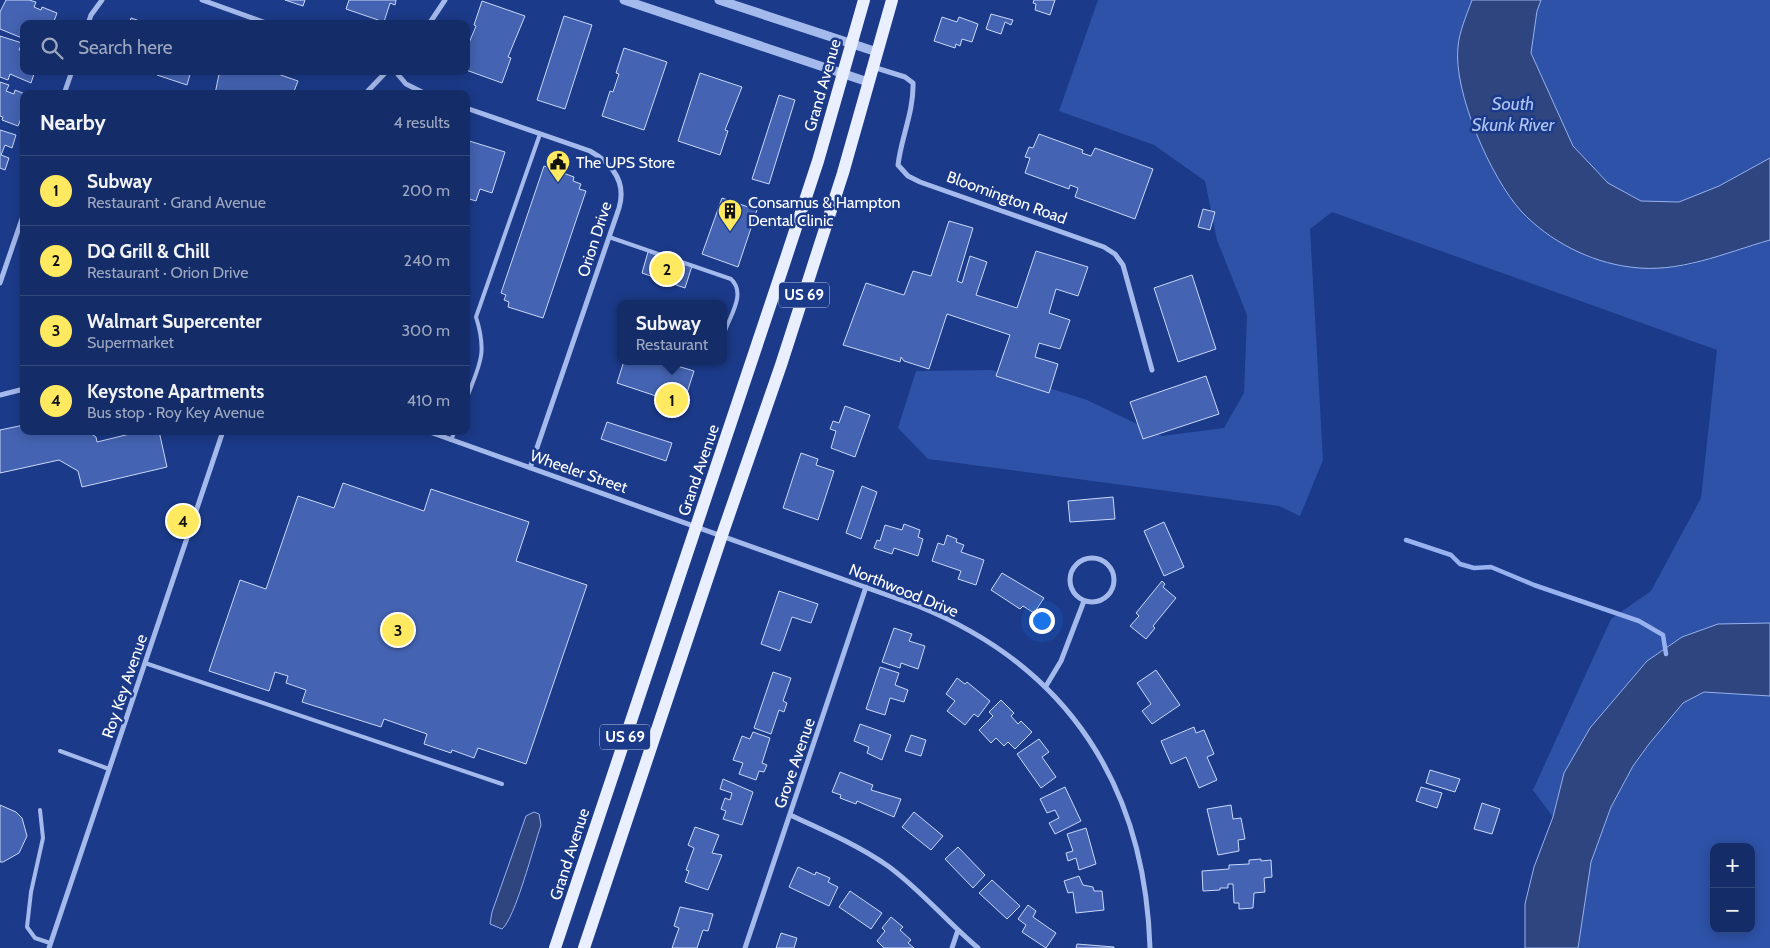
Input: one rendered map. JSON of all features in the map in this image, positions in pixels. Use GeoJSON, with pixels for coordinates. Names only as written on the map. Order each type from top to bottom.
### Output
{"type":"FeatureCollection","features":[{"type":"Feature","properties":{"kind":"main road","name":"Grand Avenue"},"geometry":{"type":"LineString","coordinates":[[555,948],[788,254],[864,0]]}},
{"type":"Feature","properties":{"kind":"main road","name":"US 69"},"geometry":{"type":"LineString","coordinates":[[584,948],[722,535],[782,365],[843,173],[892,0]]}},
{"type":"Feature","properties":{"kind":"street"},"geometry":{"type":"LineString","coordinates":[[89,20],[102,0]]}},
{"type":"Feature","properties":{"kind":"street"},"geometry":{"type":"LineString","coordinates":[[202,0],[258,20]]}},
{"type":"Feature","properties":{"kind":"street"},"geometry":{"type":"LineString","coordinates":[[432,20],[445,0]]}},
{"type":"Feature","properties":{"kind":"street"},"geometry":{"type":"LineString","coordinates":[[624,0],[868,82]]}},
{"type":"Feature","properties":{"kind":"street"},"geometry":{"type":"LineString","coordinates":[[719,0],[877,52]]}},
{"type":"Feature","properties":{"kind":"street","name":"Bloomington Road"},"geometry":{"type":"LineString","coordinates":[[872,67],[905,77],[913,83],[914,96],[900,149],[898,165],[908,176],[1116,254],[1123,265],[1152,370]]}},
{"type":"Feature","properties":{"kind":"street"},"geometry":{"type":"LineString","coordinates":[[65,90],[71,75]]}},
{"type":"Feature","properties":{"kind":"street"},"geometry":{"type":"LineString","coordinates":[[369,90],[383,75]]}},
{"type":"Feature","properties":{"kind":"street"},"geometry":{"type":"LineString","coordinates":[[398,75],[406,84],[418,90]]}},
{"type":"Feature","properties":{"kind":"street","name":"Orion Drive"},"geometry":{"type":"LineString","coordinates":[[470,109],[590,151],[605,160],[615,172],[620,186],[620,202],[609,237],[530,468]]}},
{"type":"Feature","properties":{"kind":"street"},"geometry":{"type":"LineString","coordinates":[[0,283],[20,225]]}},
{"type":"Feature","properties":{"kind":"street"},"geometry":{"type":"LineString","coordinates":[[0,395],[20,390]]}},
{"type":"Feature","properties":{"kind":"street","name":"Roy Key Avenue"},"geometry":{"type":"LineString","coordinates":[[49,945],[222,435]]}},
{"type":"Feature","properties":{"kind":"street","name":"Wheeler Street"},"geometry":{"type":"LineString","coordinates":[[438,435],[722,535]]}},
{"type":"Feature","properties":{"kind":"street","name":"Northwood Drive"},"geometry":{"type":"LineString","coordinates":[[722,535],[950,619],[1019,662],[1046,686],[1071,715],[1094,747],[1120,795],[1130,823],[1145,882],[1150,948]]}},
{"type":"Feature","properties":{"kind":"street"},"geometry":{"type":"LineString","coordinates":[[1087,558],[1096,558],[1104,562],[1111,569],[1114,577],[1113,586],[1109,594],[1102,600],[1084,601],[1071,588],[1070,578],[1072,570],[1078,563],[1087,558]]}},
{"type":"Feature","properties":{"kind":"street","name":"Grove Avenue"},"geometry":{"type":"LineString","coordinates":[[745,948],[866,587]]}},
{"type":"Feature","properties":{"kind":"street"},"geometry":{"type":"LineString","coordinates":[[1046,686],[1061,661],[1084,601]]}},
{"type":"Feature","properties":{"kind":"street"},"geometry":{"type":"LineString","coordinates":[[790,815],[842,839],[887,866],[926,897],[978,948]]}},
{"type":"Feature","properties":{"kind":"street"},"geometry":{"type":"LineString","coordinates":[[952,948],[958,930]]}},
{"type":"Feature","properties":{"kind":"lane"},"geometry":{"type":"LineString","coordinates":[[470,390],[482,358],[483,339],[476,317],[540,134]]}},
{"type":"Feature","properties":{"kind":"lane"},"geometry":{"type":"LineString","coordinates":[[609,237],[731,279],[736,284],[739,293],[727,326]]}},
{"type":"Feature","properties":{"kind":"lane"},"geometry":{"type":"LineString","coordinates":[[451,440],[453,435]]}},
{"type":"Feature","properties":{"kind":"lane"},"geometry":{"type":"LineString","coordinates":[[145,663],[502,784]]}},
{"type":"Feature","properties":{"kind":"lane"},"geometry":{"type":"LineString","coordinates":[[60,751],[109,769]]}},
{"type":"Feature","properties":{"kind":"lane"},"geometry":{"type":"LineString","coordinates":[[40,810],[43,838],[31,892],[28,927],[35,938],[49,945]]}},
{"type":"Feature","properties":{"kind":"shaded area"},"geometry":{"type":"Polygon","coordinates":[[[1098,0],[1472,0],[1468,12],[1521,210],[1558,241],[1591,258],[1665,268],[1689,265],[1770,240],[1770,623],[1647,661],[1590,728],[1564,773],[1553,817],[1533,790],[1611,619],[1651,591],[1701,498],[1717,350],[1332,212],[1310,229],[1323,460],[1300,516],[1279,506],[928,459],[898,428],[916,371],[992,370],[1087,400],[1162,436],[1224,428],[1244,393],[1247,315],[1217,240],[1205,181],[1154,145],[1059,111],[1098,0]]]}},
{"type":"Feature","properties":{"kind":"shaded area"},"geometry":{"type":"Polygon","coordinates":[[[1541,0],[1770,0],[1770,158],[1719,186],[1679,202],[1641,201],[1608,183],[1573,146],[1531,53],[1537,11],[1541,0]]]}},
{"type":"Feature","properties":{"kind":"shaded area"},"geometry":{"type":"Polygon","coordinates":[[[1704,692],[1770,696],[1770,948],[1578,948],[1591,862],[1611,807],[1633,766],[1666,722],[1683,703],[1704,692]]]}},
{"type":"Feature","properties":{"kind":"water","name":"South Skunk River"},"geometry":{"type":"Polygon","coordinates":[[[1472,0],[1541,0],[1537,11],[1531,53],[1573,146],[1608,183],[1641,201],[1679,202],[1719,186],[1770,158],[1770,240],[1684,265],[1648,268],[1615,264],[1585,255],[1544,232],[1521,211],[1509,196],[1476,134],[1468,110],[1458,66],[1458,47],[1472,0]]]}},
{"type":"Feature","properties":{"kind":"water"},"geometry":{"type":"Polygon","coordinates":[[[1770,623],[1770,696],[1704,692],[1683,703],[1633,766],[1611,807],[1591,862],[1578,948],[1525,948],[1525,904],[1534,867],[1553,817],[1564,773],[1590,728],[1647,661],[1682,637],[1718,624],[1770,623]]]}},
{"type":"Feature","properties":{"kind":"water"},"geometry":{"type":"Polygon","coordinates":[[[534,812],[539,814],[541,825],[513,911],[502,929],[490,924],[492,912],[526,816],[534,812]]]}},
{"type":"Feature","properties":{"kind":"building"},"geometry":{"type":"Polygon","coordinates":[[[6,0],[29,0],[36,2],[34,7],[41,10],[42,7],[57,13],[54,20],[20,20],[20,37],[0,29],[0,12],[6,0]]]}},
{"type":"Feature","properties":{"kind":"building"},"geometry":{"type":"Polygon","coordinates":[[[285,0],[305,0],[303,6],[285,0]]]}},
{"type":"Feature","properties":{"kind":"building"},"geometry":{"type":"Polygon","coordinates":[[[349,0],[396,0],[395,5],[390,3],[385,20],[378,20],[346,9],[349,0]]]}},
{"type":"Feature","properties":{"kind":"building"},"geometry":{"type":"Polygon","coordinates":[[[1034,0],[1055,0],[1050,15],[1035,10],[1036,4],[1033,3],[1034,0]]]}},
{"type":"Feature","properties":{"kind":"building"},"geometry":{"type":"Polygon","coordinates":[[[482,1],[525,16],[508,57],[511,58],[502,83],[470,71],[470,40],[476,26],[474,25],[482,1]]]}},
{"type":"Feature","properties":{"kind":"building"},"geometry":{"type":"Polygon","coordinates":[[[991,14],[1013,20],[1011,25],[1005,22],[1001,34],[986,29],[991,14]]]}},
{"type":"Feature","properties":{"kind":"building"},"geometry":{"type":"Polygon","coordinates":[[[564,16],[592,25],[565,109],[537,100],[564,16]]]}},
{"type":"Feature","properties":{"kind":"building"},"geometry":{"type":"Polygon","coordinates":[[[942,17],[957,22],[959,17],[978,24],[972,42],[962,39],[960,46],[956,44],[955,48],[934,41],[942,17]]]}},
{"type":"Feature","properties":{"kind":"building"},"geometry":{"type":"Polygon","coordinates":[[[0,36],[20,42],[20,75],[34,75],[31,83],[10,74],[8,80],[0,77],[0,36]]]}},
{"type":"Feature","properties":{"kind":"building"},"geometry":{"type":"Polygon","coordinates":[[[624,48],[667,62],[644,130],[602,116],[610,91],[613,92],[619,74],[616,73],[624,48]]]}},
{"type":"Feature","properties":{"kind":"building"},"geometry":{"type":"Polygon","coordinates":[[[700,73],[742,87],[725,130],[728,131],[720,155],[678,141],[700,73]]]}},
{"type":"Feature","properties":{"kind":"building"},"geometry":{"type":"Polygon","coordinates":[[[157,75],[190,75],[187,85],[157,75]]]}},
{"type":"Feature","properties":{"kind":"building"},"geometry":{"type":"Polygon","coordinates":[[[219,75],[281,75],[298,81],[295,90],[216,90],[219,75]]]}},
{"type":"Feature","properties":{"kind":"building"},"geometry":{"type":"Polygon","coordinates":[[[0,82],[9,85],[6,91],[14,94],[15,90],[20,92],[20,121],[18,126],[2,120],[3,117],[0,116],[0,82]]]}},
{"type":"Feature","properties":{"kind":"building"},"geometry":{"type":"Polygon","coordinates":[[[779,95],[795,100],[769,184],[752,179],[779,95]]]}},
{"type":"Feature","properties":{"kind":"building"},"geometry":{"type":"Polygon","coordinates":[[[0,130],[16,135],[12,148],[5,145],[1,155],[9,158],[5,170],[0,168],[0,130]]]}},
{"type":"Feature","properties":{"kind":"building"},"geometry":{"type":"Polygon","coordinates":[[[1039,134],[1083,150],[1082,153],[1091,156],[1095,148],[1153,169],[1135,219],[1075,197],[1078,188],[1070,185],[1069,189],[1025,173],[1030,158],[1025,157],[1029,147],[1033,148],[1039,134]]]}},
{"type":"Feature","properties":{"kind":"building"},"geometry":{"type":"Polygon","coordinates":[[[470,141],[505,152],[492,193],[480,189],[476,201],[470,199],[470,141]]]}},
{"type":"Feature","properties":{"kind":"building"},"geometry":{"type":"Polygon","coordinates":[[[544,166],[574,177],[573,181],[581,184],[579,189],[586,191],[543,318],[508,307],[509,302],[504,300],[506,295],[501,293],[544,166]]]}},
{"type":"Feature","properties":{"kind":"building","name":"Consamus & Hampton Dental Clinic"},"geometry":{"type":"Polygon","coordinates":[[[722,198],[757,210],[738,267],[702,254],[722,198]]]}},
{"type":"Feature","properties":{"kind":"building"},"geometry":{"type":"Polygon","coordinates":[[[1203,209],[1215,212],[1210,230],[1198,227],[1203,209]]]}},
{"type":"Feature","properties":{"kind":"building"},"geometry":{"type":"Polygon","coordinates":[[[949,221],[973,228],[957,281],[962,283],[970,256],[987,262],[976,295],[1017,308],[1036,251],[1088,267],[1078,296],[1056,289],[1049,313],[1070,320],[1060,349],[1039,343],[1035,357],[1058,364],[1049,393],[996,376],[1010,335],[947,314],[929,369],[904,361],[901,357],[900,362],[843,345],[866,283],[904,295],[913,271],[931,276],[949,221]]]}},
{"type":"Feature","properties":{"kind":"building"},"geometry":{"type":"Polygon","coordinates":[[[648,252],[692,266],[685,288],[642,273],[648,252]]]}},
{"type":"Feature","properties":{"kind":"building"},"geometry":{"type":"Polygon","coordinates":[[[1192,275],[1216,349],[1178,362],[1154,288],[1192,275]]]}},
{"type":"Feature","properties":{"kind":"building"},"geometry":{"type":"Polygon","coordinates":[[[623,365],[674,365],[694,371],[683,405],[617,383],[623,365]]]}},
{"type":"Feature","properties":{"kind":"building"},"geometry":{"type":"Polygon","coordinates":[[[1206,376],[1219,414],[1143,439],[1130,402],[1206,376]]]}},
{"type":"Feature","properties":{"kind":"building"},"geometry":{"type":"Polygon","coordinates":[[[845,406],[870,415],[855,457],[831,448],[836,431],[830,429],[833,421],[839,423],[845,406]]]}},
{"type":"Feature","properties":{"kind":"building"},"geometry":{"type":"Polygon","coordinates":[[[607,422],[672,443],[666,461],[601,439],[607,422]]]}},
{"type":"Feature","properties":{"kind":"building"},"geometry":{"type":"Polygon","coordinates":[[[20,426],[20,435],[93,435],[96,437],[97,442],[126,435],[160,435],[167,467],[82,487],[78,471],[59,460],[0,473],[0,430],[20,426]]]}},
{"type":"Feature","properties":{"kind":"building"},"geometry":{"type":"Polygon","coordinates":[[[801,453],[818,459],[816,465],[834,471],[818,520],[783,508],[801,453]]]}},
{"type":"Feature","properties":{"kind":"building"},"geometry":{"type":"Polygon","coordinates":[[[343,483],[424,511],[431,489],[529,522],[516,561],[587,585],[526,764],[478,748],[474,758],[452,750],[451,753],[424,744],[427,734],[384,719],[381,727],[302,702],[306,690],[286,683],[288,676],[275,672],[269,691],[209,671],[240,580],[266,589],[298,496],[334,508],[343,483]]]}},
{"type":"Feature","properties":{"kind":"building"},"geometry":{"type":"Polygon","coordinates":[[[862,486],[877,492],[861,539],[846,533],[862,486]]]}},
{"type":"Feature","properties":{"kind":"building"},"geometry":{"type":"Polygon","coordinates":[[[1113,497],[1115,519],[1070,522],[1068,501],[1113,497]]]}},
{"type":"Feature","properties":{"kind":"building"},"geometry":{"type":"Polygon","coordinates":[[[1164,522],[1184,567],[1164,576],[1144,531],[1164,522]]]}},
{"type":"Feature","properties":{"kind":"building"},"geometry":{"type":"Polygon","coordinates":[[[904,524],[920,530],[918,537],[923,539],[918,556],[894,548],[892,554],[874,548],[877,540],[880,541],[885,525],[902,530],[904,524]]]}},
{"type":"Feature","properties":{"kind":"building"},"geometry":{"type":"Polygon","coordinates":[[[947,535],[957,539],[956,542],[964,545],[961,552],[984,560],[976,585],[958,579],[961,571],[932,561],[938,543],[944,545],[947,535]]]}},
{"type":"Feature","properties":{"kind":"building"},"geometry":{"type":"Polygon","coordinates":[[[1002,573],[1044,598],[1034,613],[1023,606],[1020,609],[991,590],[1002,573]]]}},
{"type":"Feature","properties":{"kind":"building"},"geometry":{"type":"Polygon","coordinates":[[[1162,581],[1165,584],[1163,587],[1176,598],[1153,626],[1155,628],[1146,639],[1130,626],[1139,616],[1136,613],[1162,581]]]}},
{"type":"Feature","properties":{"kind":"building"},"geometry":{"type":"Polygon","coordinates":[[[779,591],[818,604],[811,623],[792,617],[780,651],[761,644],[779,591]]]}},
{"type":"Feature","properties":{"kind":"building"},"geometry":{"type":"Polygon","coordinates":[[[894,628],[912,634],[909,641],[925,646],[918,669],[901,663],[900,668],[882,662],[894,628]]]}},
{"type":"Feature","properties":{"kind":"building"},"geometry":{"type":"Polygon","coordinates":[[[880,667],[899,673],[895,685],[908,690],[904,702],[890,698],[885,715],[866,709],[880,667]]]}},
{"type":"Feature","properties":{"kind":"building"},"geometry":{"type":"Polygon","coordinates":[[[1156,670],[1180,705],[1152,724],[1142,711],[1151,704],[1137,683],[1156,670]]]}},
{"type":"Feature","properties":{"kind":"building"},"geometry":{"type":"Polygon","coordinates":[[[773,672],[791,678],[783,701],[787,703],[784,712],[779,710],[771,734],[754,728],[773,672]]]}},
{"type":"Feature","properties":{"kind":"building"},"geometry":{"type":"Polygon","coordinates":[[[957,678],[965,684],[967,682],[990,701],[978,717],[974,714],[965,725],[947,711],[955,701],[946,694],[957,678]]]}},
{"type":"Feature","properties":{"kind":"building"},"geometry":{"type":"Polygon","coordinates":[[[1001,700],[1014,713],[1011,716],[1018,724],[1021,721],[1032,732],[1015,749],[1008,742],[1004,746],[996,738],[991,743],[979,730],[993,716],[989,712],[1001,700]]]}},
{"type":"Feature","properties":{"kind":"building"},"geometry":{"type":"Polygon","coordinates":[[[860,724],[891,735],[882,760],[867,753],[869,747],[854,741],[860,724]]]}},
{"type":"Feature","properties":{"kind":"building"},"geometry":{"type":"Polygon","coordinates":[[[1194,727],[1196,733],[1204,730],[1214,754],[1207,757],[1217,780],[1199,788],[1186,757],[1171,764],[1161,741],[1194,727]]]}},
{"type":"Feature","properties":{"kind":"building"},"geometry":{"type":"Polygon","coordinates":[[[753,732],[770,738],[762,763],[767,765],[764,772],[759,771],[756,780],[739,774],[743,763],[733,760],[742,736],[750,739],[753,732]]]}},
{"type":"Feature","properties":{"kind":"building"},"geometry":{"type":"Polygon","coordinates":[[[911,735],[926,740],[921,756],[905,751],[911,735]]]}},
{"type":"Feature","properties":{"kind":"building"},"geometry":{"type":"Polygon","coordinates":[[[1039,739],[1049,752],[1042,757],[1056,777],[1041,788],[1017,754],[1039,739]]]}},
{"type":"Feature","properties":{"kind":"building"},"geometry":{"type":"Polygon","coordinates":[[[1430,770],[1460,779],[1455,792],[1426,783],[1430,770]]]}},
{"type":"Feature","properties":{"kind":"building"},"geometry":{"type":"Polygon","coordinates":[[[840,772],[873,785],[871,790],[901,799],[894,817],[857,801],[856,804],[840,798],[841,795],[832,792],[840,772]]]}},
{"type":"Feature","properties":{"kind":"building"},"geometry":{"type":"Polygon","coordinates":[[[723,779],[753,792],[742,825],[723,819],[726,811],[721,809],[725,798],[730,800],[732,793],[720,789],[723,779]]]}},
{"type":"Feature","properties":{"kind":"building"},"geometry":{"type":"Polygon","coordinates":[[[1065,787],[1081,821],[1055,834],[1049,823],[1059,818],[1055,810],[1047,813],[1040,799],[1065,787]]]}},
{"type":"Feature","properties":{"kind":"building"},"geometry":{"type":"Polygon","coordinates":[[[1421,787],[1442,793],[1437,808],[1416,801],[1421,787]]]}},
{"type":"Feature","properties":{"kind":"building"},"geometry":{"type":"Polygon","coordinates":[[[1482,803],[1500,809],[1492,834],[1474,829],[1482,803]]]}},
{"type":"Feature","properties":{"kind":"building"},"geometry":{"type":"Polygon","coordinates":[[[0,805],[16,812],[22,818],[27,836],[19,853],[3,862],[0,862],[0,805]]]}},
{"type":"Feature","properties":{"kind":"building"},"geometry":{"type":"Polygon","coordinates":[[[1231,805],[1233,819],[1241,818],[1245,839],[1238,840],[1239,851],[1218,855],[1207,809],[1231,805]]]}},
{"type":"Feature","properties":{"kind":"building"},"geometry":{"type":"Polygon","coordinates":[[[914,812],[943,836],[931,850],[902,827],[914,812]]]}},
{"type":"Feature","properties":{"kind":"building"},"geometry":{"type":"Polygon","coordinates":[[[695,827],[719,835],[712,853],[722,855],[708,890],[685,882],[689,871],[686,870],[694,848],[688,845],[695,827]]]}},
{"type":"Feature","properties":{"kind":"building"},"geometry":{"type":"Polygon","coordinates":[[[1086,828],[1096,864],[1079,870],[1076,858],[1068,861],[1066,853],[1073,851],[1067,834],[1086,828]]]}},
{"type":"Feature","properties":{"kind":"building"},"geometry":{"type":"Polygon","coordinates":[[[958,847],[985,875],[973,888],[945,859],[958,847]]]}},
{"type":"Feature","properties":{"kind":"building"},"geometry":{"type":"Polygon","coordinates":[[[1261,859],[1261,861],[1271,860],[1272,877],[1264,878],[1265,892],[1254,893],[1253,908],[1239,909],[1239,903],[1234,903],[1233,884],[1228,884],[1228,888],[1220,888],[1220,890],[1203,891],[1202,871],[1229,869],[1229,865],[1249,864],[1249,860],[1261,859]]]}},
{"type":"Feature","properties":{"kind":"building"},"geometry":{"type":"Polygon","coordinates":[[[798,867],[815,875],[816,872],[830,878],[828,882],[838,887],[829,906],[789,887],[798,867]]]}},
{"type":"Feature","properties":{"kind":"building"},"geometry":{"type":"Polygon","coordinates":[[[1079,876],[1083,885],[1093,887],[1094,891],[1102,891],[1104,910],[1076,913],[1073,892],[1068,893],[1064,881],[1079,876]]]}},
{"type":"Feature","properties":{"kind":"building"},"geometry":{"type":"Polygon","coordinates":[[[992,880],[1020,906],[1007,919],[979,893],[992,880]]]}},
{"type":"Feature","properties":{"kind":"building"},"geometry":{"type":"Polygon","coordinates":[[[850,891],[882,913],[871,929],[839,907],[850,891]]]}},
{"type":"Feature","properties":{"kind":"building"},"geometry":{"type":"Polygon","coordinates":[[[1028,905],[1036,911],[1033,917],[1056,933],[1046,948],[1022,932],[1026,925],[1018,919],[1028,905]]]}},
{"type":"Feature","properties":{"kind":"building"},"geometry":{"type":"Polygon","coordinates":[[[680,907],[713,914],[708,931],[703,930],[697,948],[672,948],[679,928],[674,926],[680,907]]]}},
{"type":"Feature","properties":{"kind":"building"},"geometry":{"type":"Polygon","coordinates":[[[891,917],[903,927],[900,930],[911,940],[908,943],[914,948],[884,948],[877,941],[885,931],[882,928],[891,917]]]}},
{"type":"Feature","properties":{"kind":"building"},"geometry":{"type":"Polygon","coordinates":[[[781,933],[797,938],[794,948],[776,948],[781,933]]]}},
{"type":"Feature","properties":{"kind":"building"},"geometry":{"type":"Polygon","coordinates":[[[1077,944],[1114,947],[1114,948],[1076,948],[1077,944]]]}},
{"type":"Feature","properties":{"kind":"waterway"},"geometry":{"type":"LineString","coordinates":[[1406,540],[1451,555],[1460,564],[1474,568],[1491,567],[1534,585],[1639,621],[1663,635],[1666,654]]}},
{"type":"Feature","properties":{"kind":"place","name":"The UPS Store"},"geometry":{"type":"Point","coordinates":[558,183]}},
{"type":"Feature","properties":{"kind":"place","name":"Consamus & Hampton Dental Clinic"},"geometry":{"type":"Point","coordinates":[730,232]}},
{"type":"Feature","properties":{"kind":"place","name":"DQ Grill & Chill"},"geometry":{"type":"Point","coordinates":[667,269]}},
{"type":"Feature","properties":{"kind":"place","name":"Subway"},"geometry":{"type":"Point","coordinates":[672,400]}},
{"type":"Feature","properties":{"kind":"place","name":"Keystone Apartments"},"geometry":{"type":"Point","coordinates":[183,521]}},
{"type":"Feature","properties":{"kind":"place","name":"Walmart Supercenter"},"geometry":{"type":"Point","coordinates":[398,630]}}]}
